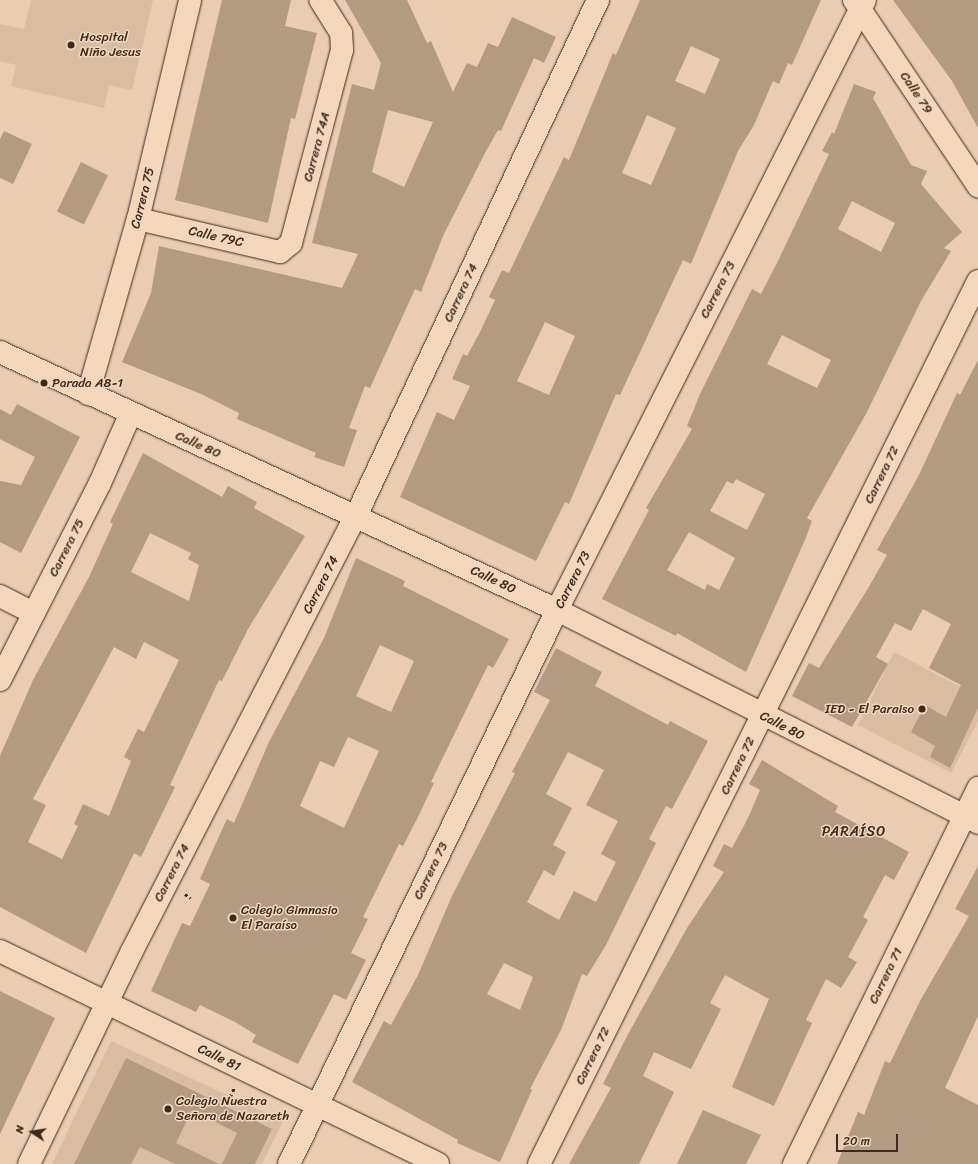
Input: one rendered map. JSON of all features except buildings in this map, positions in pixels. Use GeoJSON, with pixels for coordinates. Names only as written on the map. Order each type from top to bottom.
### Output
{"type":"FeatureCollection","features":[{"type":"Feature","properties":{"kind":"street","name":"Carrera 75"},"geometry":{"type":"LineString","coordinates":[[88,394],[138,219],[190,0]]}},
{"type":"Feature","properties":{"kind":"street","name":"Carrera 74A"},"geometry":{"type":"LineString","coordinates":[[292,244],[342,50],[341,33],[320,0]]}},
{"type":"Feature","properties":{"kind":"street","name":"Carrera 74"},"geometry":{"type":"LineString","coordinates":[[29,1164],[107,1004],[356,516],[598,0]]}},
{"type":"Feature","properties":{"kind":"street","name":"Calle 79"},"geometry":{"type":"LineString","coordinates":[[860,3],[978,186]]}},
{"type":"Feature","properties":{"kind":"street","name":"Carrera 73"},"geometry":{"type":"LineString","coordinates":[[289,1164],[557,610],[860,3]]}},
{"type":"Feature","properties":{"kind":"street","name":"Calle 79C"},"geometry":{"type":"LineString","coordinates":[[138,219],[280,252],[292,244]]}},
{"type":"Feature","properties":{"kind":"street","name":"Carrera 72"},"geometry":{"type":"LineString","coordinates":[[539,1164],[978,281]]}},
{"type":"Feature","properties":{"kind":"street","name":"Calle 80"},"geometry":{"type":"LineString","coordinates":[[0,352],[130,415],[356,516],[557,610],[762,716],[971,820]]}},
{"type":"Feature","properties":{"kind":"street","name":"Carrera 75"},"geometry":{"type":"LineString","coordinates":[[0,680],[130,415]]}},
{"type":"Feature","properties":{"kind":"street"},"geometry":{"type":"LineString","coordinates":[[0,596],[34,613]]}},
{"type":"Feature","properties":{"kind":"street","name":"Carrera 71"},"geometry":{"type":"LineString","coordinates":[[794,1164],[971,820],[978,788]]}},
{"type":"Feature","properties":{"kind":"street","name":"Calle 81"},"geometry":{"type":"LineString","coordinates":[[0,951],[438,1164]]}},
{"type":"Feature","properties":{"kind":"shaded area","name":"Hospital Niño Jesus"},"geometry":{"type":"Polygon","coordinates":[[[31,0],[153,0],[132,90],[109,85],[104,108],[11,86],[16,65],[0,61],[0,24],[24,29],[31,0]]]}},
{"type":"Feature","properties":{"kind":"shaded area","name":"IED - El Paraiso"},"geometry":{"type":"Polygon","coordinates":[[[894,652],[978,696],[978,721],[951,773],[858,725],[894,652]]]}},
{"type":"Feature","properties":{"kind":"shaded area","name":"Colegio Nuestra Señora de Nazareth"},"geometry":{"type":"Polygon","coordinates":[[[111,1041],[283,1121],[262,1164],[52,1164],[111,1041]]]}},
{"type":"Feature","properties":{"kind":"place","name":"Hospital Niño Jesus"},"geometry":{"type":"Point","coordinates":[71,45]}},
{"type":"Feature","properties":{"kind":"place","name":"Parada A8-1"},"geometry":{"type":"Point","coordinates":[44,383]}},
{"type":"Feature","properties":{"kind":"place","name":"IED - El Paraiso"},"geometry":{"type":"Point","coordinates":[922,709]}},
{"type":"Feature","properties":{"kind":"place","name":"Colegio Gimnasio El Paraíso"},"geometry":{"type":"Point","coordinates":[233,918]}},
{"type":"Feature","properties":{"kind":"place","name":"Colegio Nuestra Señora de Nazareth"},"geometry":{"type":"Point","coordinates":[168,1109]}},
{"type":"Feature","properties":{"kind":"district","name":"PARAÍSO"},"geometry":{"type":"Point","coordinates":[854,832]}}]}
